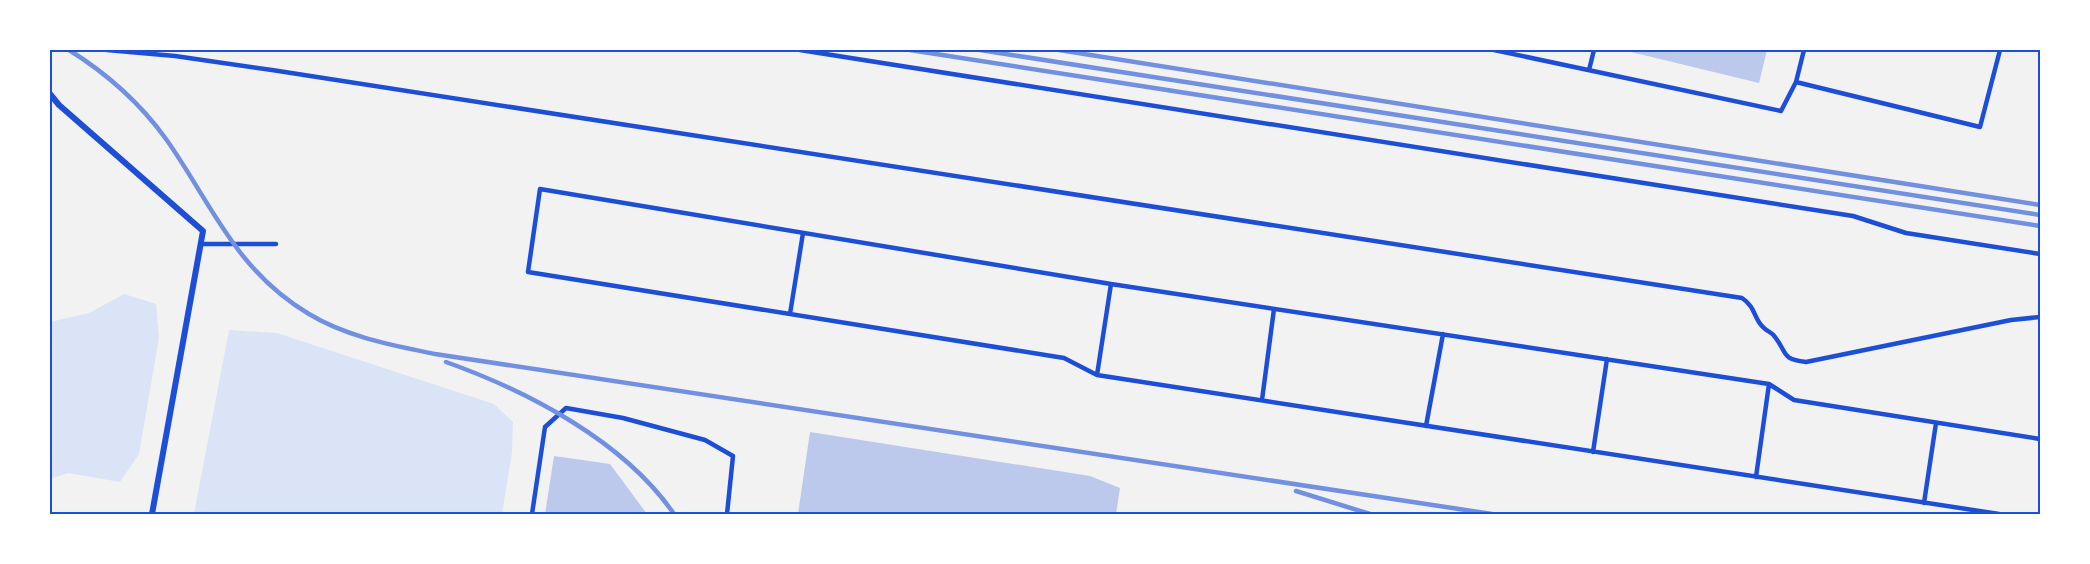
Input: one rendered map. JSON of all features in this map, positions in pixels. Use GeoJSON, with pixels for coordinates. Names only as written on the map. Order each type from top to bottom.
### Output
{"type":"FeatureCollection","features":[{"type":"Feature","properties":{"kind":"street"},"geometry":{"type":"LineString","coordinates":[[50,94],[203,231],[152,514]]}},
{"type":"Feature","properties":{"kind":"lane"},"geometry":{"type":"LineString","coordinates":[[107,50],[175,56],[261,69],[1742,298],[1752,304],[1760,323],[1774,334],[1784,354],[1791,360],[1806,362],[2010,320],[2040,317]]}},
{"type":"Feature","properties":{"kind":"lane"},"geometry":{"type":"LineString","coordinates":[[800,50],[1852,216],[1906,233],[2040,254]]}},
{"type":"Feature","properties":{"kind":"lane"},"geometry":{"type":"LineString","coordinates":[[1494,50],[1781,111],[1796,82],[1804,50]]}},
{"type":"Feature","properties":{"kind":"lane"},"geometry":{"type":"LineString","coordinates":[[1589,70],[1594,50]]}},
{"type":"Feature","properties":{"kind":"lane"},"geometry":{"type":"LineString","coordinates":[[1796,82],[1980,127],[2000,50]]}},
{"type":"Feature","properties":{"kind":"lane"},"geometry":{"type":"LineString","coordinates":[[1999,514],[1097,375],[1064,358],[528,272],[540,189],[1110,284],[1769,384],[1794,400],[2040,439]]}},
{"type":"Feature","properties":{"kind":"lane"},"geometry":{"type":"LineString","coordinates":[[790,314],[803,233]]}},
{"type":"Feature","properties":{"kind":"lane"},"geometry":{"type":"LineString","coordinates":[[201,244],[276,244]]}},
{"type":"Feature","properties":{"kind":"lane"},"geometry":{"type":"LineString","coordinates":[[1097,375],[1110,284]]}},
{"type":"Feature","properties":{"kind":"lane"},"geometry":{"type":"LineString","coordinates":[[1262,400],[1274,309]]}},
{"type":"Feature","properties":{"kind":"lane"},"geometry":{"type":"LineString","coordinates":[[1426,426],[1443,334]]}},
{"type":"Feature","properties":{"kind":"lane"},"geometry":{"type":"LineString","coordinates":[[1593,452],[1607,360]]}},
{"type":"Feature","properties":{"kind":"lane"},"geometry":{"type":"LineString","coordinates":[[1756,477],[1769,384]]}},
{"type":"Feature","properties":{"kind":"lane"},"geometry":{"type":"LineString","coordinates":[[532,514],[545,427],[566,408],[623,418],[705,440],[733,456],[727,514]]}},
{"type":"Feature","properties":{"kind":"lane"},"geometry":{"type":"LineString","coordinates":[[1924,503],[1936,423]]}},
{"type":"Feature","properties":{"kind":"shaded area"},"geometry":{"type":"Polygon","coordinates":[[[124,294],[156,304],[159,338],[139,454],[120,482],[68,473],[50,479],[50,322],[89,313],[124,294]]]}},
{"type":"Feature","properties":{"kind":"shaded area"},"geometry":{"type":"Polygon","coordinates":[[[229,330],[277,333],[494,404],[513,422],[512,452],[502,514],[194,514],[229,330]]]}},
{"type":"Feature","properties":{"kind":"building"},"geometry":{"type":"Polygon","coordinates":[[[1632,50],[1767,50],[1759,83],[1631,52],[1632,50]]]}},
{"type":"Feature","properties":{"kind":"building"},"geometry":{"type":"Polygon","coordinates":[[[810,432],[1090,476],[1120,488],[1116,514],[798,514],[810,432]]]}},
{"type":"Feature","properties":{"kind":"building"},"geometry":{"type":"Polygon","coordinates":[[[554,456],[610,464],[647,514],[545,514],[554,456]]]}},
{"type":"Feature","properties":{"kind":"railway"},"geometry":{"type":"LineString","coordinates":[[69,50],[122,90],[145,113],[166,139],[227,234],[262,277],[283,297],[309,314],[354,334],[435,354],[1492,514]]}},
{"type":"Feature","properties":{"kind":"railway"},"geometry":{"type":"LineString","coordinates":[[910,50],[2040,226]]}},
{"type":"Feature","properties":{"kind":"railway"},"geometry":{"type":"LineString","coordinates":[[980,50],[2040,215]]}},
{"type":"Feature","properties":{"kind":"railway"},"geometry":{"type":"LineString","coordinates":[[1059,50],[2040,205]]}},
{"type":"Feature","properties":{"kind":"railway"},"geometry":{"type":"LineString","coordinates":[[446,362],[541,404],[601,441],[629,464],[674,514]]}},
{"type":"Feature","properties":{"kind":"railway"},"geometry":{"type":"LineString","coordinates":[[1296,491],[1370,514]]}}]}
